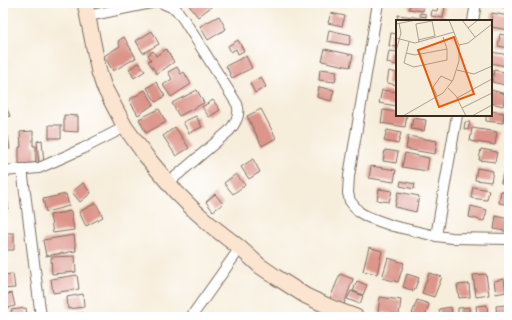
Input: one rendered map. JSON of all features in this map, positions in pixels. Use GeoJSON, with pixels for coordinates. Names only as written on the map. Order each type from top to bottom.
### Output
{"type":"FeatureCollection","features":[{"type":"Feature","properties":{"kind":"street"},"geometry":{"type":"LineString","coordinates":[[151,3],[86,10],[99,72],[104,87],[125,127],[168,183],[194,211],[260,266],[306,296],[356,317]]}},
{"type":"Feature","properties":{"kind":"street"},"geometry":{"type":"LineString","coordinates":[[162,3],[176,9],[184,20],[239,109],[235,124],[229,131],[168,183]]}},
{"type":"Feature","properties":{"kind":"street"},"geometry":{"type":"LineString","coordinates":[[378,3],[349,176],[348,193],[350,200],[359,212],[393,226],[436,236],[452,238],[509,239]]}},
{"type":"Feature","properties":{"kind":"street"},"geometry":{"type":"LineString","coordinates":[[473,20],[476,3]]}},
{"type":"Feature","properties":{"kind":"street"},"geometry":{"type":"LineString","coordinates":[[436,236],[456,116]]}},
{"type":"Feature","properties":{"kind":"street"},"geometry":{"type":"LineString","coordinates":[[3,171],[39,168],[82,149],[125,127]]}},
{"type":"Feature","properties":{"kind":"street"},"geometry":{"type":"LineString","coordinates":[[22,169],[41,317]]}},
{"type":"Feature","properties":{"kind":"street"},"geometry":{"type":"LineString","coordinates":[[191,317],[240,248]]}},
{"type":"Feature","properties":{"kind":"building"},"geometry":{"type":"Polygon","coordinates":[[[187,3],[209,3],[211,7],[198,17],[187,3]]]}},
{"type":"Feature","properties":{"kind":"building"},"geometry":{"type":"Polygon","coordinates":[[[332,3],[346,3],[345,7],[332,3]]]}},
{"type":"Feature","properties":{"kind":"building"},"geometry":{"type":"Polygon","coordinates":[[[410,3],[424,3],[423,11],[409,9],[410,3]]]}},
{"type":"Feature","properties":{"kind":"building"},"geometry":{"type":"Polygon","coordinates":[[[493,3],[509,3],[509,8],[492,5],[493,3]]]}},
{"type":"Feature","properties":{"kind":"building"},"geometry":{"type":"Polygon","coordinates":[[[438,6],[445,7],[443,18],[431,16],[432,10],[437,11],[438,6]]]}},
{"type":"Feature","properties":{"kind":"building"},"geometry":{"type":"Polygon","coordinates":[[[331,13],[345,16],[342,26],[328,23],[331,13]]]}},
{"type":"Feature","properties":{"kind":"building"},"geometry":{"type":"Polygon","coordinates":[[[420,13],[426,14],[426,17],[420,16],[420,13]]]}},
{"type":"Feature","properties":{"kind":"building"},"geometry":{"type":"Polygon","coordinates":[[[492,13],[509,16],[509,30],[492,27],[492,13]]]}},
{"type":"Feature","properties":{"kind":"building"},"geometry":{"type":"Polygon","coordinates":[[[398,15],[421,18],[421,20],[397,20],[398,15]]]}},
{"type":"Feature","properties":{"kind":"building"},"geometry":{"type":"Polygon","coordinates":[[[219,16],[226,29],[208,40],[200,26],[219,16]]]}},
{"type":"Feature","properties":{"kind":"building"},"geometry":{"type":"Polygon","coordinates":[[[329,30],[351,35],[349,45],[327,41],[329,30]]]}},
{"type":"Feature","properties":{"kind":"building"},"geometry":{"type":"Polygon","coordinates":[[[152,31],[159,44],[143,53],[136,41],[152,31]]]}},
{"type":"Feature","properties":{"kind":"building"},"geometry":{"type":"Polygon","coordinates":[[[391,33],[396,34],[396,47],[389,46],[391,33]]]}},
{"type":"Feature","properties":{"kind":"building"},"geometry":{"type":"Polygon","coordinates":[[[500,34],[509,36],[509,48],[498,46],[500,34]]]}},
{"type":"Feature","properties":{"kind":"building"},"geometry":{"type":"Polygon","coordinates":[[[124,37],[136,58],[113,71],[104,56],[120,46],[118,41],[124,37]]]}},
{"type":"Feature","properties":{"kind":"building"},"geometry":{"type":"Polygon","coordinates":[[[238,40],[244,51],[238,54],[236,49],[231,52],[228,46],[238,40]]]}},
{"type":"Feature","properties":{"kind":"building"},"geometry":{"type":"Polygon","coordinates":[[[166,49],[174,62],[157,74],[148,61],[151,60],[148,55],[153,51],[156,56],[166,49]]]}},
{"type":"Feature","properties":{"kind":"building"},"geometry":{"type":"Polygon","coordinates":[[[325,49],[353,55],[350,67],[322,61],[325,49]]]}},
{"type":"Feature","properties":{"kind":"building"},"geometry":{"type":"Polygon","coordinates":[[[389,51],[396,52],[396,65],[387,63],[389,51]]]}},
{"type":"Feature","properties":{"kind":"building"},"geometry":{"type":"Polygon","coordinates":[[[492,52],[509,55],[509,67],[492,63],[492,52]]]}},
{"type":"Feature","properties":{"kind":"building"},"geometry":{"type":"Polygon","coordinates":[[[246,56],[252,68],[232,78],[226,66],[246,56]]]}},
{"type":"Feature","properties":{"kind":"building"},"geometry":{"type":"Polygon","coordinates":[[[139,63],[145,71],[134,78],[129,69],[139,63]]]}},
{"type":"Feature","properties":{"kind":"building"},"geometry":{"type":"Polygon","coordinates":[[[177,67],[181,74],[184,72],[191,84],[171,97],[163,85],[172,79],[168,72],[177,67]]]}},
{"type":"Feature","properties":{"kind":"building"},"geometry":{"type":"Polygon","coordinates":[[[320,69],[337,71],[335,82],[319,80],[320,69]]]}},
{"type":"Feature","properties":{"kind":"building"},"geometry":{"type":"Polygon","coordinates":[[[494,70],[509,73],[509,86],[492,82],[494,70]]]}},
{"type":"Feature","properties":{"kind":"building"},"geometry":{"type":"Polygon","coordinates":[[[389,71],[396,73],[396,85],[387,83],[389,71]]]}},
{"type":"Feature","properties":{"kind":"building"},"geometry":{"type":"Polygon","coordinates":[[[261,77],[266,87],[255,93],[250,83],[261,77]]]}},
{"type":"Feature","properties":{"kind":"building"},"geometry":{"type":"Polygon","coordinates":[[[156,82],[165,96],[156,102],[147,88],[156,82]]]}},
{"type":"Feature","properties":{"kind":"building"},"geometry":{"type":"Polygon","coordinates":[[[319,87],[334,90],[331,101],[317,97],[319,87]]]}},
{"type":"Feature","properties":{"kind":"building"},"geometry":{"type":"Polygon","coordinates":[[[145,90],[154,104],[138,115],[129,100],[145,90]]]}},
{"type":"Feature","properties":{"kind":"building"},"geometry":{"type":"Polygon","coordinates":[[[197,90],[204,103],[179,116],[172,103],[197,90]]]}},
{"type":"Feature","properties":{"kind":"building"},"geometry":{"type":"Polygon","coordinates":[[[382,90],[396,92],[396,106],[379,103],[382,90]]]}},
{"type":"Feature","properties":{"kind":"building"},"geometry":{"type":"Polygon","coordinates":[[[492,90],[506,94],[503,106],[492,103],[492,90]]]}},
{"type":"Feature","properties":{"kind":"building"},"geometry":{"type":"Polygon","coordinates":[[[213,100],[220,110],[209,117],[202,107],[213,100]]]}},
{"type":"Feature","properties":{"kind":"building"},"geometry":{"type":"Polygon","coordinates":[[[5,105],[10,116],[3,119],[3,106],[5,105]]]}},
{"type":"Feature","properties":{"kind":"building"},"geometry":{"type":"Polygon","coordinates":[[[159,109],[166,122],[146,133],[139,119],[159,109]]]}},
{"type":"Feature","properties":{"kind":"building"},"geometry":{"type":"Polygon","coordinates":[[[261,109],[276,138],[262,146],[247,116],[261,109]]]}},
{"type":"Feature","properties":{"kind":"building"},"geometry":{"type":"Polygon","coordinates":[[[383,110],[396,112],[396,116],[407,116],[405,127],[381,123],[383,110]]]}},
{"type":"Feature","properties":{"kind":"building"},"geometry":{"type":"Polygon","coordinates":[[[492,111],[504,113],[503,123],[486,121],[486,116],[492,116],[492,111]]]}},
{"type":"Feature","properties":{"kind":"building"},"geometry":{"type":"Polygon","coordinates":[[[64,115],[78,116],[78,132],[64,131],[64,115]]]}},
{"type":"Feature","properties":{"kind":"building"},"geometry":{"type":"Polygon","coordinates":[[[196,116],[202,127],[189,133],[183,122],[196,116]]]}},
{"type":"Feature","properties":{"kind":"building"},"geometry":{"type":"Polygon","coordinates":[[[413,118],[426,120],[424,131],[411,129],[413,118]]]}},
{"type":"Feature","properties":{"kind":"building"},"geometry":{"type":"Polygon","coordinates":[[[465,122],[470,122],[468,130],[464,129],[465,122]]]}},
{"type":"Feature","properties":{"kind":"building"},"geometry":{"type":"Polygon","coordinates":[[[49,125],[61,125],[61,138],[49,138],[49,125]]]}},
{"type":"Feature","properties":{"kind":"building"},"geometry":{"type":"Polygon","coordinates":[[[175,127],[189,148],[176,156],[163,136],[175,127]]]}},
{"type":"Feature","properties":{"kind":"building"},"geometry":{"type":"Polygon","coordinates":[[[472,128],[497,132],[495,145],[470,141],[472,128]]]}},
{"type":"Feature","properties":{"kind":"building"},"geometry":{"type":"Polygon","coordinates":[[[387,130],[401,133],[398,144],[384,141],[387,130]]]}},
{"type":"Feature","properties":{"kind":"building"},"geometry":{"type":"Polygon","coordinates":[[[33,131],[33,146],[36,146],[36,163],[19,164],[19,147],[21,147],[20,132],[33,131]]]}},
{"type":"Feature","properties":{"kind":"building"},"geometry":{"type":"Polygon","coordinates":[[[3,136],[8,136],[10,149],[3,150],[3,136]]]}},
{"type":"Feature","properties":{"kind":"building"},"geometry":{"type":"Polygon","coordinates":[[[408,136],[437,141],[435,154],[406,149],[408,136]]]}},
{"type":"Feature","properties":{"kind":"building"},"geometry":{"type":"Polygon","coordinates":[[[42,140],[44,165],[39,165],[37,141],[42,140]]]}},
{"type":"Feature","properties":{"kind":"building"},"geometry":{"type":"Polygon","coordinates":[[[481,149],[497,152],[495,162],[479,160],[481,149]]]}},
{"type":"Feature","properties":{"kind":"building"},"geometry":{"type":"Polygon","coordinates":[[[385,150],[398,152],[396,163],[383,161],[385,150]]]}},
{"type":"Feature","properties":{"kind":"building"},"geometry":{"type":"Polygon","coordinates":[[[509,151],[509,166],[506,165],[509,151]]]}},
{"type":"Feature","properties":{"kind":"building"},"geometry":{"type":"Polygon","coordinates":[[[405,153],[429,158],[427,171],[402,167],[405,153]]]}},
{"type":"Feature","properties":{"kind":"building"},"geometry":{"type":"Polygon","coordinates":[[[253,159],[260,172],[249,179],[241,167],[253,159]]]}},
{"type":"Feature","properties":{"kind":"building"},"geometry":{"type":"Polygon","coordinates":[[[371,166],[396,170],[394,182],[369,178],[371,166]]]}},
{"type":"Feature","properties":{"kind":"building"},"geometry":{"type":"Polygon","coordinates":[[[477,168],[493,171],[491,182],[475,180],[477,168]]]}},
{"type":"Feature","properties":{"kind":"building"},"geometry":{"type":"Polygon","coordinates":[[[503,173],[509,174],[509,185],[501,183],[503,173]]]}},
{"type":"Feature","properties":{"kind":"building"},"geometry":{"type":"Polygon","coordinates":[[[236,174],[245,185],[233,194],[224,183],[236,174]]]}},
{"type":"Feature","properties":{"kind":"building"},"geometry":{"type":"Polygon","coordinates":[[[401,181],[415,184],[414,189],[400,186],[401,181]]]}},
{"type":"Feature","properties":{"kind":"building"},"geometry":{"type":"Polygon","coordinates":[[[83,183],[91,193],[80,202],[72,192],[83,183]]]}},
{"type":"Feature","properties":{"kind":"building"},"geometry":{"type":"Polygon","coordinates":[[[473,187],[489,190],[487,200],[471,198],[473,187]]]}},
{"type":"Feature","properties":{"kind":"building"},"geometry":{"type":"Polygon","coordinates":[[[379,189],[392,191],[389,202],[377,200],[379,189]]]}},
{"type":"Feature","properties":{"kind":"building"},"geometry":{"type":"Polygon","coordinates":[[[501,191],[509,193],[509,205],[499,203],[501,191]]]}},
{"type":"Feature","properties":{"kind":"building"},"geometry":{"type":"Polygon","coordinates":[[[3,192],[7,192],[8,209],[3,209],[3,192]]]}},
{"type":"Feature","properties":{"kind":"building"},"geometry":{"type":"Polygon","coordinates":[[[398,192],[419,196],[416,212],[395,207],[398,192]]]}},
{"type":"Feature","properties":{"kind":"building"},"geometry":{"type":"Polygon","coordinates":[[[66,194],[69,206],[46,212],[43,199],[66,194]]]}},
{"type":"Feature","properties":{"kind":"building"},"geometry":{"type":"Polygon","coordinates":[[[215,194],[223,204],[213,211],[206,202],[215,194]]]}},
{"type":"Feature","properties":{"kind":"building"},"geometry":{"type":"Polygon","coordinates":[[[96,203],[103,217],[86,226],[79,212],[96,203]]]}},
{"type":"Feature","properties":{"kind":"building"},"geometry":{"type":"Polygon","coordinates":[[[471,206],[487,210],[484,221],[469,217],[471,206]]]}},
{"type":"Feature","properties":{"kind":"building"},"geometry":{"type":"Polygon","coordinates":[[[71,211],[74,230],[53,233],[50,215],[71,211]]]}},
{"type":"Feature","properties":{"kind":"building"},"geometry":{"type":"Polygon","coordinates":[[[496,216],[509,219],[509,232],[494,229],[496,216]]]}},
{"type":"Feature","properties":{"kind":"building"},"geometry":{"type":"Polygon","coordinates":[[[3,233],[14,233],[14,250],[3,250],[3,233]]]}},
{"type":"Feature","properties":{"kind":"building"},"geometry":{"type":"Polygon","coordinates":[[[74,235],[76,251],[46,256],[43,240],[74,235]]]}},
{"type":"Feature","properties":{"kind":"building"},"geometry":{"type":"Polygon","coordinates":[[[369,247],[382,251],[377,274],[363,271],[369,247]]]}},
{"type":"Feature","properties":{"kind":"building"},"geometry":{"type":"Polygon","coordinates":[[[75,256],[76,272],[52,274],[51,257],[75,256]]]}},
{"type":"Feature","properties":{"kind":"building"},"geometry":{"type":"Polygon","coordinates":[[[388,258],[404,263],[398,282],[382,278],[388,258]]]}},
{"type":"Feature","properties":{"kind":"building"},"geometry":{"type":"Polygon","coordinates":[[[429,273],[442,277],[434,297],[422,293],[429,273]]]}},
{"type":"Feature","properties":{"kind":"building"},"geometry":{"type":"Polygon","coordinates":[[[13,274],[15,288],[3,289],[3,275],[13,274]]]}},
{"type":"Feature","properties":{"kind":"building"},"geometry":{"type":"Polygon","coordinates":[[[340,274],[353,279],[343,307],[329,301],[340,274]]]}},
{"type":"Feature","properties":{"kind":"building"},"geometry":{"type":"Polygon","coordinates":[[[407,274],[419,278],[414,291],[403,287],[407,274]]]}},
{"type":"Feature","properties":{"kind":"building"},"geometry":{"type":"Polygon","coordinates":[[[486,274],[489,295],[476,297],[473,275],[486,274]]]}},
{"type":"Feature","properties":{"kind":"building"},"geometry":{"type":"Polygon","coordinates":[[[77,275],[79,289],[53,293],[51,279],[77,275]]]}},
{"type":"Feature","properties":{"kind":"building"},"geometry":{"type":"Polygon","coordinates":[[[504,279],[506,292],[496,294],[494,281],[504,279]]]}},
{"type":"Feature","properties":{"kind":"building"},"geometry":{"type":"Polygon","coordinates":[[[357,281],[367,285],[363,295],[353,291],[357,281]]]}},
{"type":"Feature","properties":{"kind":"building"},"geometry":{"type":"Polygon","coordinates":[[[469,284],[470,297],[459,298],[457,285],[469,284]]]}},
{"type":"Feature","properties":{"kind":"building"},"geometry":{"type":"Polygon","coordinates":[[[351,291],[363,296],[360,304],[347,299],[351,291]]]}},
{"type":"Feature","properties":{"kind":"building"},"geometry":{"type":"Polygon","coordinates":[[[12,293],[15,306],[3,309],[3,295],[12,293]]]}},
{"type":"Feature","properties":{"kind":"building"},"geometry":{"type":"Polygon","coordinates":[[[83,294],[84,307],[68,309],[67,297],[83,294]]]}},
{"type":"Feature","properties":{"kind":"building"},"geometry":{"type":"Polygon","coordinates":[[[380,297],[401,300],[399,315],[378,312],[380,297]]]}},
{"type":"Feature","properties":{"kind":"building"},"geometry":{"type":"Polygon","coordinates":[[[417,300],[429,304],[425,317],[412,314],[417,300]]]}},
{"type":"Feature","properties":{"kind":"building"},"geometry":{"type":"Polygon","coordinates":[[[487,305],[488,317],[477,317],[476,306],[487,305]]]}},
{"type":"Feature","properties":{"kind":"building"},"geometry":{"type":"Polygon","coordinates":[[[506,305],[507,317],[497,317],[496,306],[506,305]]]}},
{"type":"Feature","properties":{"kind":"building"},"geometry":{"type":"Polygon","coordinates":[[[451,307],[452,317],[440,317],[439,309],[451,307]]]}},
{"type":"Feature","properties":{"kind":"building"},"geometry":{"type":"Polygon","coordinates":[[[469,307],[469,317],[458,317],[458,308],[469,307]]]}},
{"type":"Feature","properties":{"kind":"building"},"geometry":{"type":"Polygon","coordinates":[[[26,308],[27,317],[3,317],[3,315],[12,314],[11,310],[26,308]]]}},
{"type":"Feature","properties":{"kind":"building"},"geometry":{"type":"Polygon","coordinates":[[[84,313],[84,317],[71,317],[71,314],[84,313]]]}}]}
